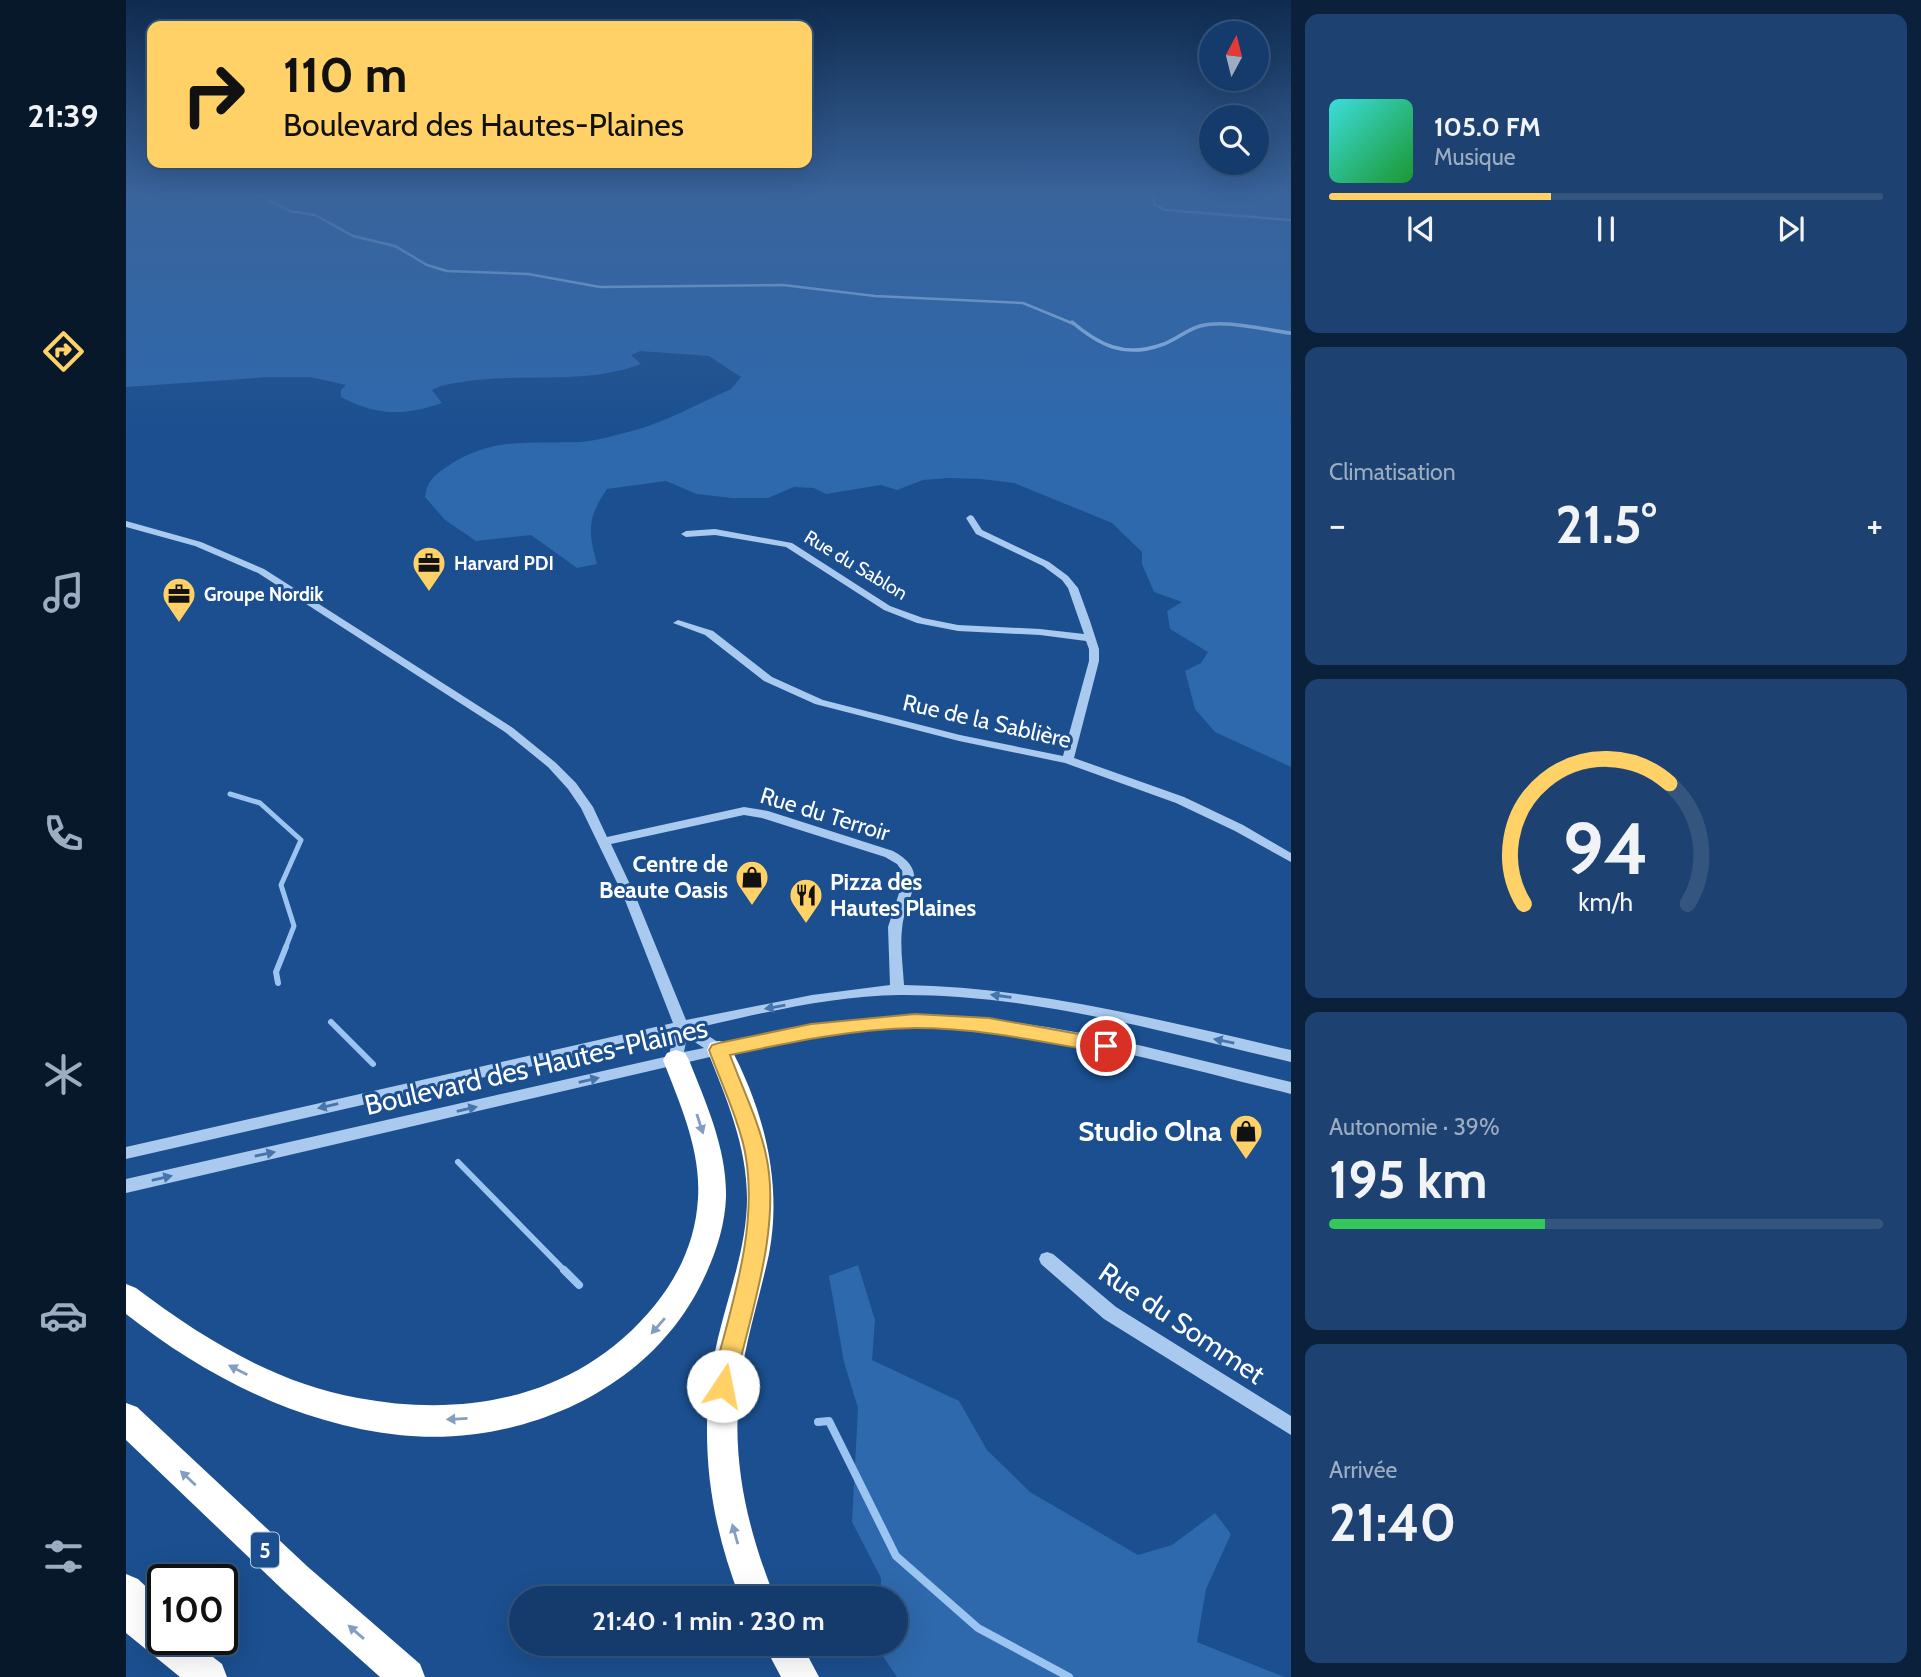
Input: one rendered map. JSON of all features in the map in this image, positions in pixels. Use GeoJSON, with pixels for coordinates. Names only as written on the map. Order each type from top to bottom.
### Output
{"type":"FeatureCollection","features":[{"type":"Feature","properties":{"kind":"highway"},"geometry":{"type":"LineString","coordinates":[[719,1050],[756,1154],[761,1195],[755,1248],[725,1373],[719,1436],[728,1507],[753,1586]]}},
{"type":"Feature","properties":{"kind":"highway"},"geometry":{"type":"LineString","coordinates":[[126,1297],[188,1342],[244,1374],[296,1396],[357,1413],[413,1420],[484,1417],[520,1410],[569,1392],[617,1365],[660,1325],[687,1284],[705,1239],[712,1198],[709,1156],[676,1060]]}},
{"type":"Feature","properties":{"kind":"highway","name":"5"},"geometry":{"type":"LineString","coordinates":[[126,1418],[296,1579],[407,1677]]}},
{"type":"Feature","properties":{"kind":"highway"},"geometry":{"type":"LineString","coordinates":[[126,1591],[147,1611]]}},
{"type":"Feature","properties":{"kind":"highway"},"geometry":{"type":"LineString","coordinates":[[126,1611],[212,1677]]}},
{"type":"Feature","properties":{"kind":"highway"},"geometry":{"type":"LineString","coordinates":[[191,1655],[212,1677]]}},
{"type":"Feature","properties":{"kind":"highway"},"geometry":{"type":"LineString","coordinates":[[789,1656],[801,1677]]}},
{"type":"Feature","properties":{"kind":"street"},"geometry":{"type":"LineString","coordinates":[[970,518],[979,532],[986,537],[1046,564],[1065,578],[1073,588],[1090,638],[1094,661],[1068,760]]}},
{"type":"Feature","properties":{"kind":"street"},"geometry":{"type":"LineString","coordinates":[[126,524],[198,544],[261,571],[509,730],[543,757],[572,786],[605,841],[681,1026],[676,1060]]}},
{"type":"Feature","properties":{"kind":"street","name":"Rue du Sablon"},"geometry":{"type":"LineString","coordinates":[[686,534],[715,532],[789,545],[887,608],[921,621],[958,628],[1040,632],[1090,638]]}},
{"type":"Feature","properties":{"kind":"street","name":"Rue de la Sablière"},"geometry":{"type":"LineString","coordinates":[[678,623],[709,633],[768,678],[819,702],[959,738],[1068,760],[1180,800],[1239,828],[1291,858]]}},
{"type":"Feature","properties":{"kind":"street","name":"Rue du Terroir"},"geometry":{"type":"LineString","coordinates":[[605,841],[744,811],[764,814],[889,854],[902,861],[908,871],[908,884],[895,927],[897,990]]}},
{"type":"Feature","properties":{"kind":"street","name":"Boulevard des Hautes-Plaines"},"geometry":{"type":"LineString","coordinates":[[126,1153],[681,1026],[823,998],[897,990],[955,991],[1034,1001],[1291,1056]]}},
{"type":"Feature","properties":{"kind":"street","name":"Boulevard des Hautes-Plaines"},"geometry":{"type":"LineString","coordinates":[[126,1186],[719,1050],[885,1022],[951,1022],[1083,1041],[1291,1088]]}},
{"type":"Feature","properties":{"kind":"street"},"geometry":{"type":"LineString","coordinates":[[681,1026],[719,1050]]}},
{"type":"Feature","properties":{"kind":"street","name":"Rue du Sommet"},"geometry":{"type":"LineString","coordinates":[[1047,1259],[1110,1313],[1291,1426]]}},
{"type":"Feature","properties":{"kind":"shaded area"},"geometry":{"type":"Polygon","coordinates":[[[126,271],[1291,271],[1291,767],[1215,732],[1195,709],[1185,671],[1201,663],[1208,652],[1170,629],[1167,611],[1182,602],[1154,592],[1142,564],[1142,552],[1112,523],[1014,483],[949,478],[923,480],[897,490],[881,485],[826,494],[814,488],[794,487],[768,498],[697,494],[666,481],[607,489],[596,508],[591,525],[597,564],[577,568],[531,535],[476,541],[445,520],[425,497],[429,483],[437,474],[478,451],[510,444],[579,442],[613,436],[657,423],[731,389],[741,377],[709,356],[640,351],[631,355],[641,364],[599,374],[454,383],[432,390],[442,403],[403,412],[367,408],[341,397],[341,390],[346,385],[310,377],[270,377],[126,387],[126,271]]]}},
{"type":"Feature","properties":{"kind":"shaded area"},"geometry":{"type":"Polygon","coordinates":[[[858,1265],[875,1320],[872,1360],[959,1401],[987,1450],[1030,1492],[1138,1555],[1172,1545],[1215,1513],[1231,1534],[1206,1589],[1197,1642],[1284,1677],[897,1677],[883,1656],[908,1656],[908,1586],[881,1586],[881,1578],[852,1522],[858,1408],[844,1362],[829,1276],[858,1265]]]}},
{"type":"Feature","properties":{"kind":"waterway"},"geometry":{"type":"LineString","coordinates":[[454,271],[528,274],[600,287],[783,285],[875,296],[1023,303],[1074,324]]}},
{"type":"Feature","properties":{"kind":"waterway"},"geometry":{"type":"LineString","coordinates":[[1072,322],[1102,343],[1124,350],[1148,349],[1200,326],[1211,324],[1233,324],[1291,333]]}},
{"type":"Feature","properties":{"kind":"waterway"},"geometry":{"type":"LineString","coordinates":[[230,794],[260,803],[301,840],[281,885],[294,926],[285,949]]}},
{"type":"Feature","properties":{"kind":"waterway"},"geometry":{"type":"LineString","coordinates":[[278,983],[276,972],[286,947]]}},
{"type":"Feature","properties":{"kind":"waterway"},"geometry":{"type":"LineString","coordinates":[[331,1022],[373,1064]]}},
{"type":"Feature","properties":{"kind":"waterway"},"geometry":{"type":"LineString","coordinates":[[458,1162],[566,1272]]}},
{"type":"Feature","properties":{"kind":"waterway"},"geometry":{"type":"LineString","coordinates":[[566,1272],[579,1285]]}},
{"type":"Feature","properties":{"kind":"waterway"},"geometry":{"type":"LineString","coordinates":[[818,1422],[829,1421],[896,1556],[978,1628],[1069,1677]]}},
{"type":"Feature","properties":{"kind":"place","name":"Harvard PDI"},"geometry":{"type":"Point","coordinates":[429,593]}},
{"type":"Feature","properties":{"kind":"place","name":"Groupe Nordik"},"geometry":{"type":"Point","coordinates":[179,624]}},
{"type":"Feature","properties":{"kind":"place","name":"Centre de Beaute Oasis"},"geometry":{"type":"Point","coordinates":[752,907]}},
{"type":"Feature","properties":{"kind":"place","name":"Pizza des Hautes Plaines"},"geometry":{"type":"Point","coordinates":[806,925]}},
{"type":"Feature","properties":{"kind":"place","name":"Studio Olna"},"geometry":{"type":"Point","coordinates":[1246,1161]}},
{"type":"Feature","properties":{"kind":"route"},"geometry":{"type":"LineString","coordinates":[[723,1386],[755,1248],[761,1195],[758,1164],[749,1129],[719,1050],[811,1031],[915,1021],[989,1025],[1106,1046]]}}]}
